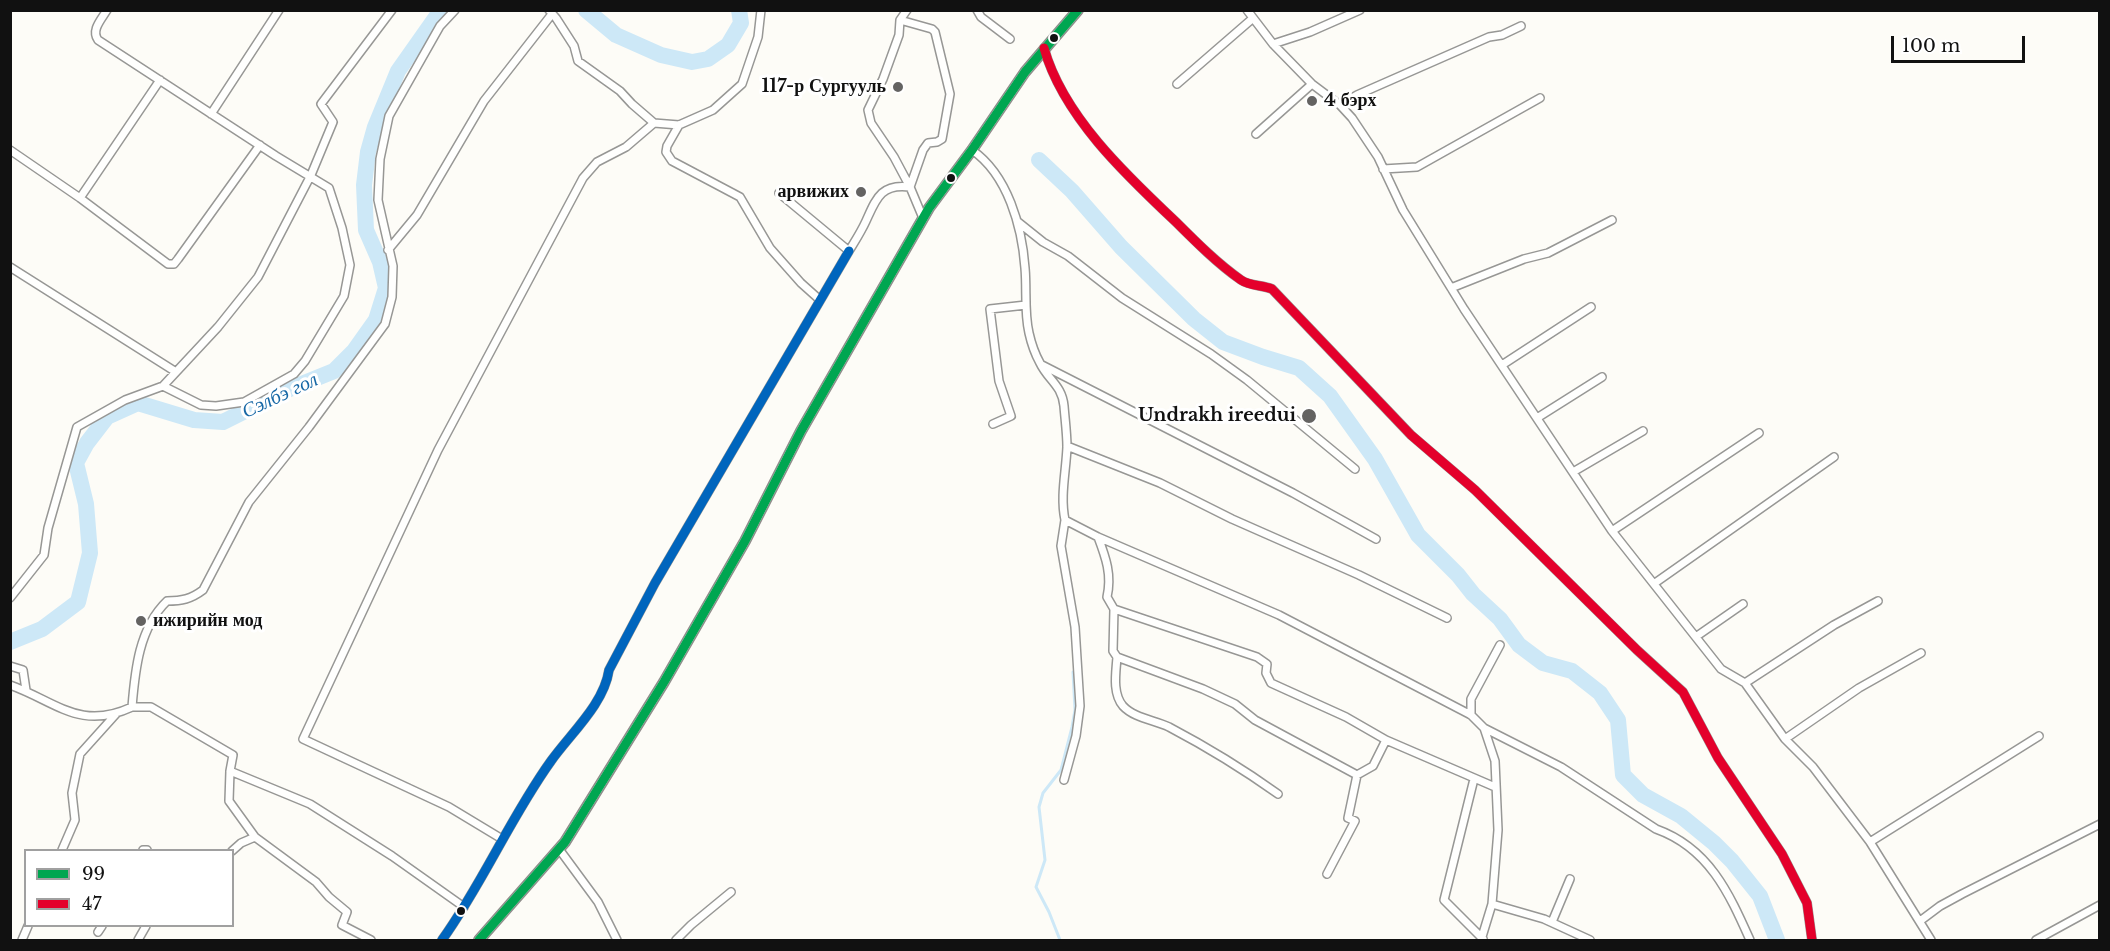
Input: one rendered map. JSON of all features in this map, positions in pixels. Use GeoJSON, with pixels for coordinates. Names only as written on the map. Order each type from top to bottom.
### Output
{"type":"FeatureCollection","features":[{"type":"Feature","properties":{"kind":"main road"},"geometry":{"type":"LineString","coordinates":[[479,940],[565,842],[664,682],[734,561],[801,431],[923,218],[1025,72],[1078,10]]}},
{"type":"Feature","properties":{"kind":"street"},"geometry":{"type":"LineString","coordinates":[[107,10],[95,30],[98,40],[260,146],[330,188],[350,265],[344,296],[305,361],[294,374],[244,402],[216,406],[201,405],[163,386]]}},
{"type":"Feature","properties":{"kind":"street"},"geometry":{"type":"LineString","coordinates":[[211,114],[279,10]]}},
{"type":"Feature","properties":{"kind":"street"},"geometry":{"type":"LineString","coordinates":[[10,598],[44,555],[48,528],[77,427],[125,400],[163,386],[218,327],[258,277],[311,175],[333,122],[321,104],[392,10]]}},
{"type":"Feature","properties":{"kind":"street"},"geometry":{"type":"LineString","coordinates":[[132,706],[138,655],[158,610],[167,601],[183,601],[195,597],[203,590],[249,502],[309,428],[385,324],[392,297],[393,266],[378,200],[380,159],[389,116],[440,26],[455,10]]}},
{"type":"Feature","properties":{"kind":"street"},"geometry":{"type":"LineString","coordinates":[[388,250],[417,215],[494,87],[550,12],[574,46],[578,61],[620,91],[654,123],[679,125],[713,110],[742,84],[758,37],[761,10]]}},
{"type":"Feature","properties":{"kind":"street"},"geometry":{"type":"LineString","coordinates":[[907,10],[900,20],[898,35],[883,79],[868,110],[871,123],[894,157],[923,218]]}},
{"type":"Feature","properties":{"kind":"street"},"geometry":{"type":"LineString","coordinates":[[977,10],[981,17],[1010,39]]}},
{"type":"Feature","properties":{"kind":"street"},"geometry":{"type":"LineString","coordinates":[[1247,10],[1273,44],[1312,84],[1340,105],[1359,128],[1378,157],[1403,210],[1451,288],[1612,531],[1721,669],[1745,683],[1785,739],[1813,767],[1870,842],[1931,940]]}},
{"type":"Feature","properties":{"kind":"street"},"geometry":{"type":"LineString","coordinates":[[1273,44],[1319,28],[1360,10]]}},
{"type":"Feature","properties":{"kind":"street"},"geometry":{"type":"LineString","coordinates":[[1177,84],[1252,19]]}},
{"type":"Feature","properties":{"kind":"street"},"geometry":{"type":"LineString","coordinates":[[900,20],[932,29],[935,32],[950,94],[942,139],[928,143],[923,150],[910,187]]}},
{"type":"Feature","properties":{"kind":"street"},"geometry":{"type":"LineString","coordinates":[[1340,105],[1357,95],[1521,26]]}},
{"type":"Feature","properties":{"kind":"street"},"geometry":{"type":"LineString","coordinates":[[1044,48],[1058,84],[1098,145],[1141,189],[1193,239],[1240,279],[1272,289],[1411,435],[1475,490],[1637,650],[1683,692],[1718,758],[1782,854],[1807,903],[1812,940]]}},
{"type":"Feature","properties":{"kind":"street"},"geometry":{"type":"LineString","coordinates":[[80,198],[160,80]]}},
{"type":"Feature","properties":{"kind":"street"},"geometry":{"type":"LineString","coordinates":[[1256,134],[1312,84]]}},
{"type":"Feature","properties":{"kind":"street"},"geometry":{"type":"LineString","coordinates":[[1383,169],[1417,167],[1540,98]]}},
{"type":"Feature","properties":{"kind":"street"},"geometry":{"type":"LineString","coordinates":[[502,838],[449,807],[303,740],[438,450],[583,178],[597,162],[626,147],[654,123]]}},
{"type":"Feature","properties":{"kind":"street"},"geometry":{"type":"LineString","coordinates":[[679,125],[667,146],[666,152],[672,161],[740,197],[770,248],[794,276],[820,300]]}},
{"type":"Feature","properties":{"kind":"street"},"geometry":{"type":"LineString","coordinates":[[10,150],[80,198],[168,264],[174,264],[260,146]]}},
{"type":"Feature","properties":{"kind":"street"},"geometry":{"type":"LineString","coordinates":[[972,150],[983,158],[998,178],[1018,222],[1025,268],[1029,332],[1040,364],[1060,389],[1064,403],[1067,446],[1063,508],[1065,520],[1061,546],[1075,627],[1080,706],[1076,735],[1064,780]]}},
{"type":"Feature","properties":{"kind":"street"},"geometry":{"type":"LineString","coordinates":[[442,940],[486,871],[502,838],[551,760],[576,732],[607,682],[609,670],[655,583],[849,251],[875,199],[889,188],[899,185],[910,187]]}},
{"type":"Feature","properties":{"kind":"street"},"geometry":{"type":"LineString","coordinates":[[779,193],[849,251]]}},
{"type":"Feature","properties":{"kind":"street"},"geometry":{"type":"LineString","coordinates":[[1451,288],[1524,259],[1548,253],[1611,220]]}},
{"type":"Feature","properties":{"kind":"street"},"geometry":{"type":"LineString","coordinates":[[1018,222],[1043,242],[1068,256],[1122,298],[1211,354],[1247,380],[1355,469]]}},
{"type":"Feature","properties":{"kind":"street"},"geometry":{"type":"LineString","coordinates":[[10,267],[176,372]]}},
{"type":"Feature","properties":{"kind":"street"},"geometry":{"type":"LineString","coordinates":[[993,424],[1011,416],[999,381],[990,309],[1026,305]]}},
{"type":"Feature","properties":{"kind":"street"},"geometry":{"type":"LineString","coordinates":[[1502,365],[1591,307]]}},
{"type":"Feature","properties":{"kind":"street"},"geometry":{"type":"LineString","coordinates":[[1040,364],[1283,488],[1376,539]]}},
{"type":"Feature","properties":{"kind":"street"},"geometry":{"type":"LineString","coordinates":[[1537,417],[1602,377]]}},
{"type":"Feature","properties":{"kind":"street"},"geometry":{"type":"LineString","coordinates":[[1573,472],[1643,431]]}},
{"type":"Feature","properties":{"kind":"street"},"geometry":{"type":"LineString","coordinates":[[1612,531],[1759,434]]}},
{"type":"Feature","properties":{"kind":"street"},"geometry":{"type":"LineString","coordinates":[[1067,446],[1160,483],[1233,519],[1359,574],[1447,618]]}},
{"type":"Feature","properties":{"kind":"street"},"geometry":{"type":"LineString","coordinates":[[1654,583],[1834,457]]}},
{"type":"Feature","properties":{"kind":"street"},"geometry":{"type":"LineString","coordinates":[[1065,520],[1098,537],[1279,615],[1471,715],[1484,729],[1561,767],[1656,829],[1668,833],[1704,859],[1731,896],[1750,940]]}},
{"type":"Feature","properties":{"kind":"street"},"geometry":{"type":"LineString","coordinates":[[1098,537],[1108,563],[1110,586],[1107,597],[1114,609],[1113,651],[1117,657],[1203,689],[1235,704],[1255,720],[1357,775]]}},
{"type":"Feature","properties":{"kind":"street"},"geometry":{"type":"LineString","coordinates":[[1745,683],[1834,625],[1878,602]]}},
{"type":"Feature","properties":{"kind":"street"},"geometry":{"type":"LineString","coordinates":[[1697,636],[1743,604]]}},
{"type":"Feature","properties":{"kind":"street"},"geometry":{"type":"LineString","coordinates":[[1114,609],[1263,660],[1267,664],[1266,673],[1271,683],[1346,717],[1386,740],[1495,787]]}},
{"type":"Feature","properties":{"kind":"street"},"geometry":{"type":"LineString","coordinates":[[1471,715],[1471,699],[1500,645]]}},
{"type":"Feature","properties":{"kind":"street"},"geometry":{"type":"LineString","coordinates":[[1785,739],[1859,688],[1921,653]]}},
{"type":"Feature","properties":{"kind":"street"},"geometry":{"type":"LineString","coordinates":[[1117,657],[1115,680],[1120,701],[1124,707],[1228,759],[1278,794]]}},
{"type":"Feature","properties":{"kind":"street"},"geometry":{"type":"LineString","coordinates":[[10,666],[23,670],[26,690]]}},
{"type":"Feature","properties":{"kind":"street"},"geometry":{"type":"LineString","coordinates":[[10,685],[26,690],[61,709],[86,717],[116,714],[132,706],[151,707],[233,755],[229,801],[255,837],[316,882],[347,912],[342,925],[371,940]]}},
{"type":"Feature","properties":{"kind":"street"},"geometry":{"type":"LineString","coordinates":[[62,849],[75,820],[72,793],[80,754],[116,714]]}},
{"type":"Feature","properties":{"kind":"street"},"geometry":{"type":"LineString","coordinates":[[1482,940],[1492,904],[1498,830],[1495,761],[1484,729]]}},
{"type":"Feature","properties":{"kind":"street"},"geometry":{"type":"LineString","coordinates":[[1870,842],[2039,736]]}},
{"type":"Feature","properties":{"kind":"street"},"geometry":{"type":"LineString","coordinates":[[1327,874],[1355,821],[1348,818],[1357,775],[1373,766],[1386,740]]}},
{"type":"Feature","properties":{"kind":"street"},"geometry":{"type":"LineString","coordinates":[[230,771],[310,804],[392,856],[464,907]]}},
{"type":"Feature","properties":{"kind":"street"},"geometry":{"type":"LineString","coordinates":[[1474,779],[1444,900],[1482,940]]}},
{"type":"Feature","properties":{"kind":"street"},"geometry":{"type":"LineString","coordinates":[[1920,921],[1940,906],[1962,894],[2100,824]]}},
{"type":"Feature","properties":{"kind":"street"},"geometry":{"type":"LineString","coordinates":[[234,849],[241,843],[255,837]]}},
{"type":"Feature","properties":{"kind":"street"},"geometry":{"type":"LineString","coordinates":[[559,849],[598,903],[616,940]]}},
{"type":"Feature","properties":{"kind":"street"},"geometry":{"type":"LineString","coordinates":[[1552,922],[1570,879]]}},
{"type":"Feature","properties":{"kind":"street"},"geometry":{"type":"LineString","coordinates":[[676,940],[731,891]]}},
{"type":"Feature","properties":{"kind":"street"},"geometry":{"type":"LineString","coordinates":[[1492,904],[1552,922],[1590,940]]}},
{"type":"Feature","properties":{"kind":"street"},"geometry":{"type":"LineString","coordinates":[[2037,940],[2100,905]]}},
{"type":"Feature","properties":{"kind":"waterway","name":"Сэлбэ гол"},"geometry":{"type":"LineString","coordinates":[[10,642],[42,629],[78,602],[90,553],[86,504],[76,463],[87,443],[107,417],[138,403],[194,420],[223,422],[287,390],[334,371],[354,351],[376,320],[386,288],[380,262],[366,230],[364,185],[368,152],[375,127],[398,71],[441,10]]}},
{"type":"Feature","properties":{"kind":"waterway","name":"Сэлбэ гол"},"geometry":{"type":"LineString","coordinates":[[586,10],[616,35],[661,55],[692,62],[708,59],[728,45],[741,23],[739,10]]}},
{"type":"Feature","properties":{"kind":"waterway"},"geometry":{"type":"LineString","coordinates":[[1039,160],[1072,191],[1121,247],[1194,319],[1223,342],[1299,368],[1330,396],[1375,459],[1418,535],[1458,575],[1473,594],[1500,619],[1519,645],[1543,663],[1572,671],[1600,693],[1618,720],[1623,775],[1643,795],[1681,816],[1732,861],[1760,896],[1777,940]]}},
{"type":"Feature","properties":{"kind":"waterway"},"geometry":{"type":"LineString","coordinates":[[1060,940],[1036,887],[1045,860],[1039,807],[1043,793],[1061,770],[1072,727],[1075,710],[1073,672]]}},
{"type":"Feature","properties":{"kind":"transit line","name":"99"},"geometry":{"type":"LineString","coordinates":[[479,940],[565,842],[664,682],[745,541],[801,431],[929,208],[1025,72],[1078,10]]}},
{"type":"Feature","properties":{"kind":"transit line","name":"47"},"geometry":{"type":"LineString","coordinates":[[1044,48],[1053,73],[1081,121],[1137,185],[1232,274],[1245,282],[1272,289],[1411,435],[1475,490],[1637,650],[1683,692],[1718,758],[1782,854],[1807,903],[1812,940]]}},
{"type":"Feature","properties":{"kind":"transit line"},"geometry":{"type":"LineString","coordinates":[[442,940],[471,896],[536,783],[601,695],[609,670],[655,583],[849,251]]}},
{"type":"Feature","properties":{"kind":"place","name":"117-р Сургууль"},"geometry":{"type":"Point","coordinates":[898,87]}},
{"type":"Feature","properties":{"kind":"place","name":"4 бэрх"},"geometry":{"type":"Point","coordinates":[1312,101]}},
{"type":"Feature","properties":{"kind":"place","name":"арвижих"},"geometry":{"type":"Point","coordinates":[861,192]}},
{"type":"Feature","properties":{"kind":"place","name":"Undrakh ireedui"},"geometry":{"type":"Point","coordinates":[1309,416]}},
{"type":"Feature","properties":{"kind":"place","name":"ижирийн мод"},"geometry":{"type":"Point","coordinates":[141,621]}}]}
